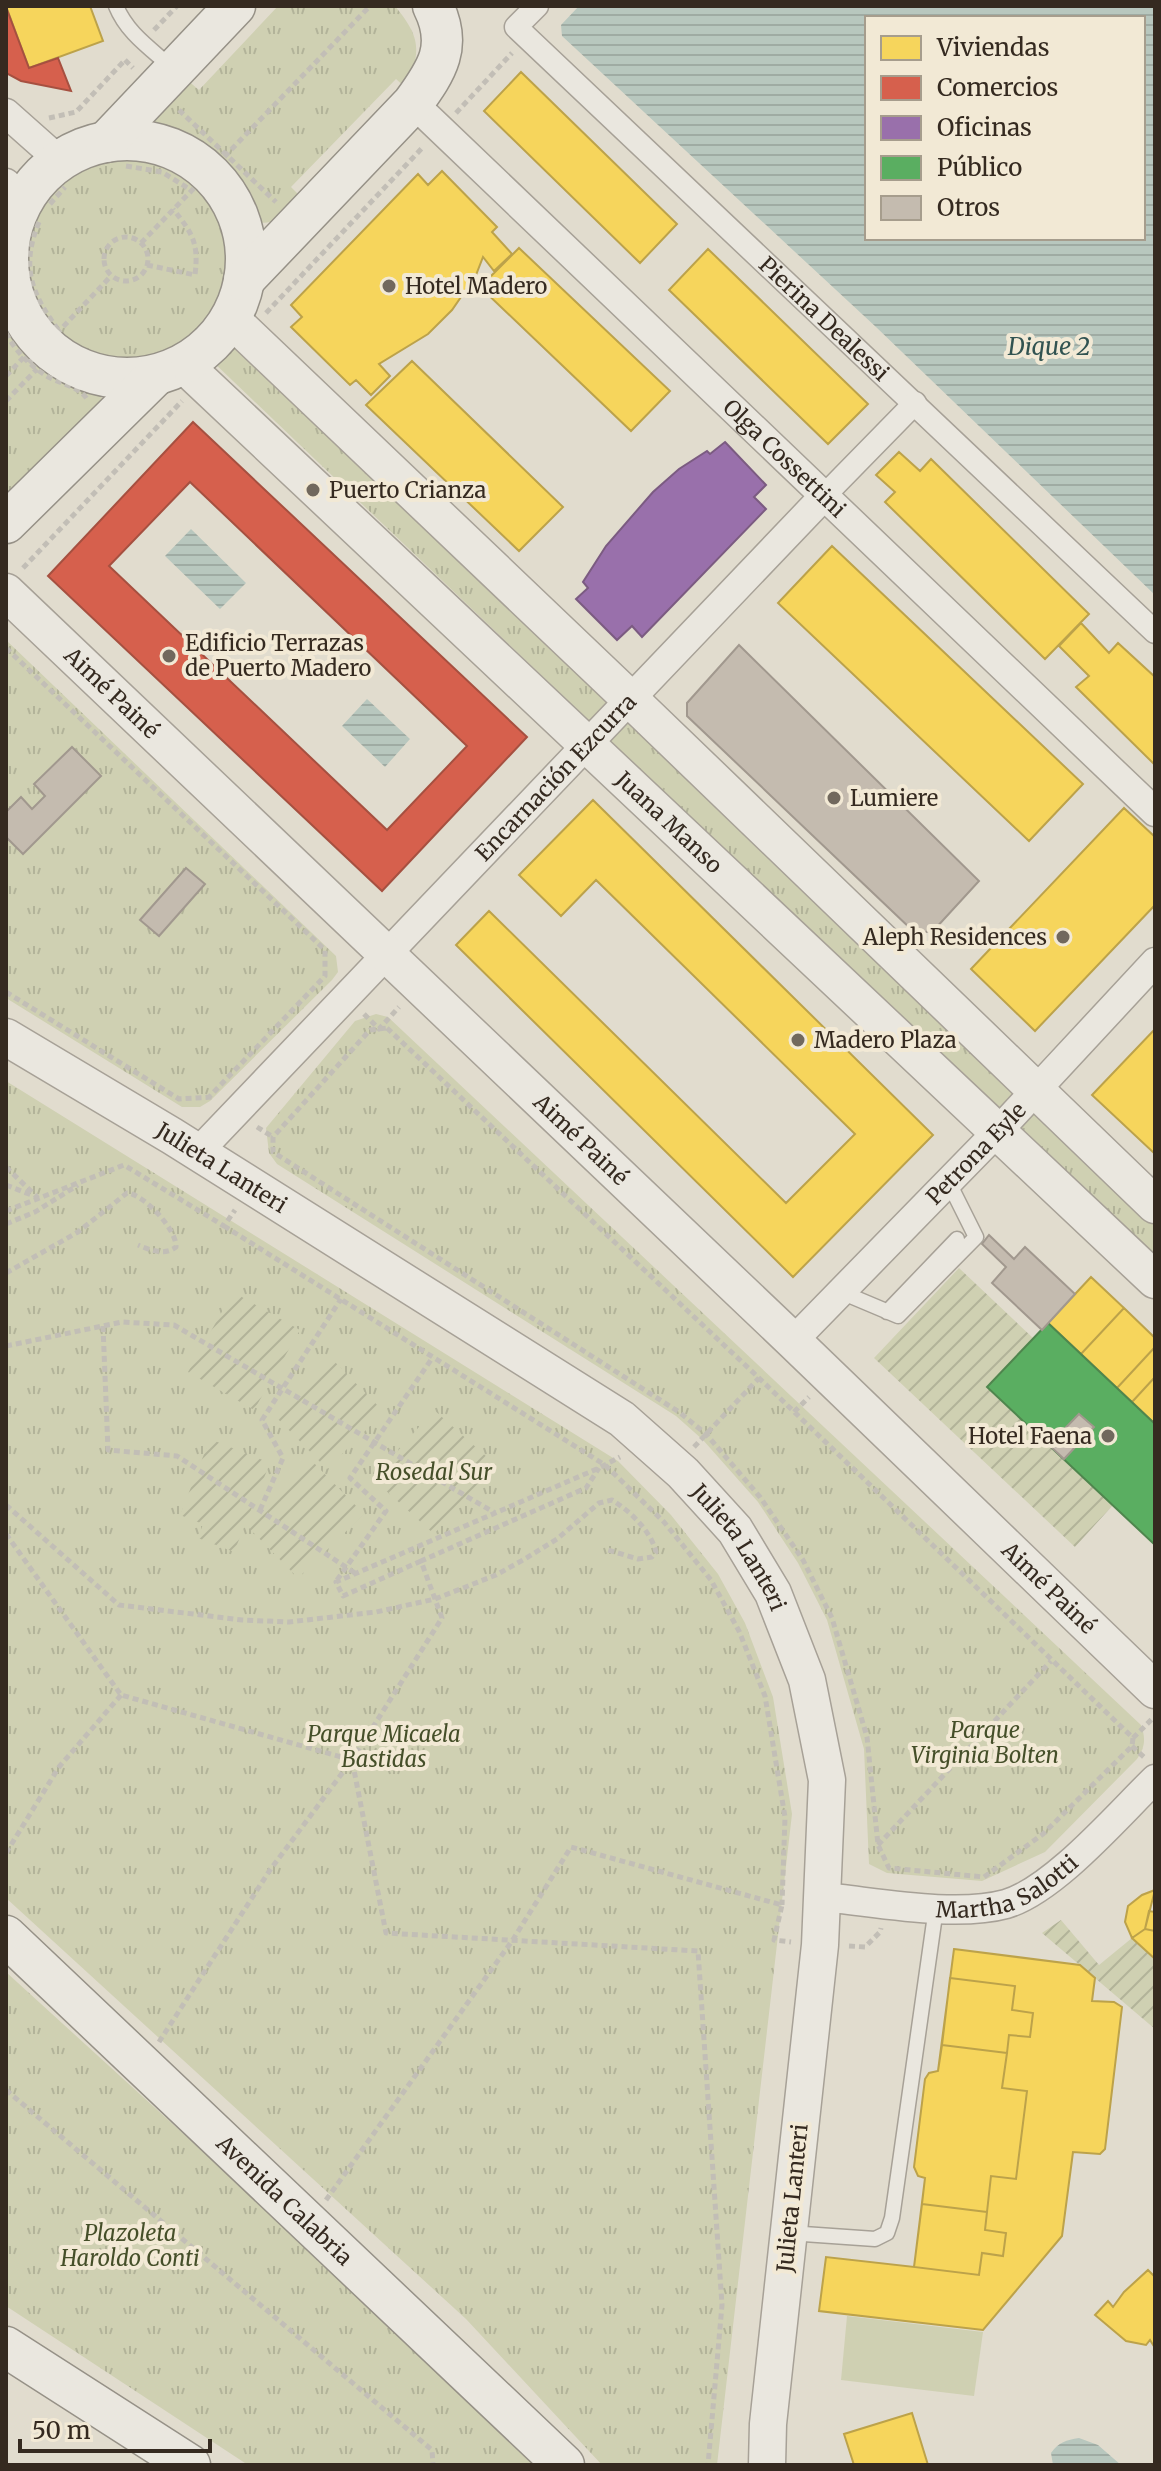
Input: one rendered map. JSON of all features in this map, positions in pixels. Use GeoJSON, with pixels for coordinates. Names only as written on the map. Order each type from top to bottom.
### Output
{"type":"FeatureCollection","features":[{"type":"Feature","properties":{"kind":"main road"},"geometry":{"type":"LineString","coordinates":[[112,154],[165,80],[235,6]]}},
{"type":"Feature","properties":{"kind":"main road"},"geometry":{"type":"LineString","coordinates":[[244,280],[312,236],[427,116],[443,41],[438,10]]}},
{"type":"Feature","properties":{"kind":"main road"},"geometry":{"type":"LineString","coordinates":[[6,523],[210,344],[238,326],[245,250],[242,228],[228,197],[208,172],[176,151],[123,140],[112,154]]}},
{"type":"Feature","properties":{"kind":"main road"},"geometry":{"type":"LineString","coordinates":[[112,154],[90,146],[68,170],[46,172],[15,191],[16,214],[7,245],[7,269],[15,300],[39,354],[95,374],[136,378],[180,373]]}},
{"type":"Feature","properties":{"kind":"main road","name":"Avenida Calabria"},"geometry":{"type":"LineString","coordinates":[[6,1936],[564,2465]]}},
{"type":"Feature","properties":{"kind":"main road"},"geometry":{"type":"LineString","coordinates":[[6,2347],[190,2465]]}},
{"type":"Feature","properties":{"kind":"street"},"geometry":{"type":"LineString","coordinates":[[528,36],[516,27],[537,6]]}},
{"type":"Feature","properties":{"kind":"street","name":"Pierina Dealessi"},"geometry":{"type":"LineString","coordinates":[[528,36],[1155,632]]}},
{"type":"Feature","properties":{"kind":"street"},"geometry":{"type":"LineString","coordinates":[[6,113],[68,170]]}},
{"type":"Feature","properties":{"kind":"street","name":"Olga Cossettini"},"geometry":{"type":"LineString","coordinates":[[427,116],[1155,812]]}},
{"type":"Feature","properties":{"kind":"street"},"geometry":{"type":"LineString","coordinates":[[238,326],[1155,1205]]}},
{"type":"Feature","properties":{"kind":"street","name":"Juana Manso"},"geometry":{"type":"LineString","coordinates":[[180,373],[589,745],[1155,1280]]}},
{"type":"Feature","properties":{"kind":"street","name":"Encarnación Ezcurra"},"geometry":{"type":"LineString","coordinates":[[198,1152],[915,403]]}},
{"type":"Feature","properties":{"kind":"street","name":"Aimé Painé"},"geometry":{"type":"LineString","coordinates":[[6,592],[1155,1690]]}},
{"type":"Feature","properties":{"kind":"street","name":"Petrona Eyle"},"geometry":{"type":"LineString","coordinates":[[793,1341],[999,1130],[1155,962]]}},
{"type":"Feature","properties":{"kind":"street","name":"Julieta Lanteri"},"geometry":{"type":"LineString","coordinates":[[6,1037],[198,1152],[622,1419],[675,1467],[735,1530],[773,1593],[807,1680],[827,1780],[820,1945],[768,2424],[767,2465]]}},
{"type":"Feature","properties":{"kind":"street","name":"Martha Salotti"},"geometry":{"type":"LineString","coordinates":[[823,1897],[936,1908],[1006,1904],[1035,1891],[1060,1872],[1155,1779]]}},
{"type":"Feature","properties":{"kind":"street","name":"Julieta Lanteri"},"geometry":{"type":"LineString","coordinates":[[755,2465],[768,2424]]}},
{"type":"Feature","properties":{"kind":"lane"},"geometry":{"type":"LineString","coordinates":[[116,6],[123,22],[143,42],[165,80]]}},
{"type":"Feature","properties":{"kind":"lane"},"geometry":{"type":"LineString","coordinates":[[841,1292],[898,1316],[976,1237],[948,1181]]}},
{"type":"Feature","properties":{"kind":"lane"},"geometry":{"type":"LineString","coordinates":[[887,1312],[957,1239]]}},
{"type":"Feature","properties":{"kind":"lane"},"geometry":{"type":"LineString","coordinates":[[788,2233],[875,2239],[887,2233],[892,2218],[936,1908]]}},
{"type":"Feature","properties":{"kind":"path"},"geometry":{"type":"LineString","coordinates":[[27,132],[40,120],[76,112],[177,6]]}},
{"type":"Feature","properties":{"kind":"path"},"geometry":{"type":"LineString","coordinates":[[141,243],[370,6]]}},
{"type":"Feature","properties":{"kind":"path"},"geometry":{"type":"LineString","coordinates":[[238,326],[312,236],[427,116],[528,36]]}},
{"type":"Feature","properties":{"kind":"path"},"geometry":{"type":"LineString","coordinates":[[125,60],[165,80],[208,172]]}},
{"type":"Feature","properties":{"kind":"path"},"geometry":{"type":"LineString","coordinates":[[112,154],[129,165],[162,172],[208,172],[312,236]]}},
{"type":"Feature","properties":{"kind":"path"},"geometry":{"type":"LineString","coordinates":[[39,354],[40,305],[30,274],[32,241],[44,210],[67,185],[68,170]]}},
{"type":"Feature","properties":{"kind":"path"},"geometry":{"type":"LineString","coordinates":[[147,265],[195,275],[197,247],[192,233],[173,209]]}},
{"type":"Feature","properties":{"kind":"path"},"geometry":{"type":"LineString","coordinates":[[122,237],[132,238],[146,250],[147,265],[139,277],[120,281],[105,268],[103,258],[113,241],[122,237]]}},
{"type":"Feature","properties":{"kind":"path"},"geometry":{"type":"LineString","coordinates":[[6,401],[39,354],[111,276]]}},
{"type":"Feature","properties":{"kind":"path"},"geometry":{"type":"LineString","coordinates":[[6,333],[39,354],[82,392],[88,406]]}},
{"type":"Feature","properties":{"kind":"path"},"geometry":{"type":"LineString","coordinates":[[6,376],[39,354]]}},
{"type":"Feature","properties":{"kind":"path"},"geometry":{"type":"LineString","coordinates":[[40,551],[180,373]]}},
{"type":"Feature","properties":{"kind":"path"},"geometry":{"type":"LineString","coordinates":[[6,648],[325,950],[325,976],[210,1096],[179,1099],[6,992]]}},
{"type":"Feature","properties":{"kind":"path"},"geometry":{"type":"LineString","coordinates":[[224,1226],[273,1152],[273,1137],[370,1030],[387,1028],[759,1378],[1133,1738]]}},
{"type":"Feature","properties":{"kind":"path"},"geometry":{"type":"LineString","coordinates":[[273,1152],[679,1412],[706,1434],[760,1497],[803,1560],[832,1618],[867,1737],[878,1845],[889,1868],[984,1877],[1043,1834],[1132,1746],[1133,1738],[1155,1717]]}},
{"type":"Feature","properties":{"kind":"path"},"geometry":{"type":"LineString","coordinates":[[6,1211],[124,1165],[433,1357],[602,1467],[664,1522],[711,1580],[739,1631],[765,1696],[785,1817],[782,1905],[774,1940],[820,1945]]}},
{"type":"Feature","properties":{"kind":"path"},"geometry":{"type":"LineString","coordinates":[[6,1167],[38,1198]]}},
{"type":"Feature","properties":{"kind":"path"},"geometry":{"type":"LineString","coordinates":[[6,1224],[35,1212],[92,1176]]}},
{"type":"Feature","properties":{"kind":"path"},"geometry":{"type":"LineString","coordinates":[[6,1185],[38,1198]]}},
{"type":"Feature","properties":{"kind":"path"},"geometry":{"type":"LineString","coordinates":[[6,1273],[78,1232],[127,1193],[133,1193],[148,1204],[177,1241],[176,1247],[170,1251],[138,1245]]}},
{"type":"Feature","properties":{"kind":"path"},"geometry":{"type":"LineString","coordinates":[[260,1510],[283,1458],[262,1420],[341,1299]]}},
{"type":"Feature","properties":{"kind":"path"},"geometry":{"type":"LineString","coordinates":[[6,1346],[122,1322],[174,1325],[495,1513]]}},
{"type":"Feature","properties":{"kind":"path"},"geometry":{"type":"LineString","coordinates":[[103,1326],[108,1450],[177,1456],[356,1574]]}},
{"type":"Feature","properties":{"kind":"path"},"geometry":{"type":"LineString","coordinates":[[336,1582],[386,1511],[350,1478],[433,1357]]}},
{"type":"Feature","properties":{"kind":"path"},"geometry":{"type":"LineString","coordinates":[[675,1467],[759,1378]]}},
{"type":"Feature","properties":{"kind":"path"},"geometry":{"type":"LineString","coordinates":[[336,1582],[602,1467],[648,1442]]}},
{"type":"Feature","properties":{"kind":"path"},"geometry":{"type":"LineString","coordinates":[[336,1582],[343,1596],[586,1488],[602,1467]]}},
{"type":"Feature","properties":{"kind":"path"},"geometry":{"type":"LineString","coordinates":[[6,1505],[119,1605],[242,1620],[289,1622],[376,1612],[435,1599],[496,1575],[523,1560],[557,1539],[599,1503],[612,1500],[637,1521],[656,1552],[644,1559],[608,1550]]}},
{"type":"Feature","properties":{"kind":"path"},"geometry":{"type":"LineString","coordinates":[[6,1534],[121,1695],[352,1760]]}},
{"type":"Feature","properties":{"kind":"path"},"geometry":{"type":"LineString","coordinates":[[144,2067],[270,1870],[352,1760],[442,1618],[421,1561]]}},
{"type":"Feature","properties":{"kind":"path"},"geometry":{"type":"LineString","coordinates":[[878,1845],[1051,1661]]}},
{"type":"Feature","properties":{"kind":"path"},"geometry":{"type":"LineString","coordinates":[[6,1853],[59,1767],[121,1695]]}},
{"type":"Feature","properties":{"kind":"path"},"geometry":{"type":"LineString","coordinates":[[352,1760],[386,1933],[698,1951],[722,2305],[708,2465]]}},
{"type":"Feature","properties":{"kind":"path"},"geometry":{"type":"LineString","coordinates":[[309,2224],[512,1941],[571,1847],[782,1905]]}},
{"type":"Feature","properties":{"kind":"path"},"geometry":{"type":"LineString","coordinates":[[865,1947],[880,1932]]}},
{"type":"Feature","properties":{"kind":"path"},"geometry":{"type":"LineString","coordinates":[[6,2090],[432,2450],[433,2465]]}},
{"type":"Feature","properties":{"kind":"green space"},"geometry":{"type":"Polygon","coordinates":[[[278,6],[395,6],[414,36],[416,54],[407,89],[396,79],[291,187],[302,198],[279,219],[266,223],[250,219],[239,183],[189,133],[160,135],[151,126],[151,116],[186,79],[199,90],[278,6]]]}},
{"type":"Feature","properties":{"kind":"green space"},"geometry":{"type":"Polygon","coordinates":[[[125,154],[166,162],[184,171],[200,185],[214,201],[223,219],[231,260],[223,301],[214,319],[200,335],[184,349],[166,358],[125,366],[84,358],[66,349],[50,335],[36,319],[27,301],[19,260],[27,219],[36,201],[50,185],[66,171],[84,162],[125,154]]]}},
{"type":"Feature","properties":{"kind":"green space"},"geometry":{"type":"Polygon","coordinates":[[[6,312],[17,341],[52,372],[99,392],[103,401],[6,510],[6,312]]]}},
{"type":"Feature","properties":{"kind":"green space"},"geometry":{"type":"Polygon","coordinates":[[[232,336],[1155,1218],[1155,1261],[210,359],[232,336]]]}},
{"type":"Feature","properties":{"kind":"green space"},"geometry":{"type":"Polygon","coordinates":[[[6,640],[336,956],[338,972],[332,980],[210,1101],[200,1107],[182,1107],[6,998],[6,640]]]}},
{"type":"Feature","properties":{"kind":"green space","name":"Parque Virginia Bolten"},"geometry":{"type":"Polygon","coordinates":[[[376,1014],[388,1017],[1141,1725],[1144,1743],[1137,1759],[1045,1852],[982,1881],[887,1873],[869,1864],[864,1749],[827,1620],[798,1563],[758,1502],[703,1440],[676,1416],[277,1164],[269,1153],[266,1128],[355,1021],[376,1014]]]}},
{"type":"Feature","properties":{"kind":"green space","name":"Parque Micaela Bastidas"},"geometry":{"type":"Polygon","coordinates":[[[6,1081],[618,1461],[671,1515],[718,1574],[745,1623],[773,1697],[792,1814],[717,2465],[602,2465],[466,2319],[6,1898],[6,1081]]]}},
{"type":"Feature","properties":{"kind":"green space"},"geometry":{"type":"Polygon","coordinates":[[[959,1268],[1033,1338],[1113,1505],[1075,1547],[874,1358],[959,1268]]]}},
{"type":"Feature","properties":{"kind":"green space"},"geometry":{"type":"Polygon","coordinates":[[[233,1292],[300,1330],[254,1410],[188,1372],[233,1292]]]}},
{"type":"Feature","properties":{"kind":"green space","name":"Rosedal Sur"},"geometry":{"type":"Polygon","coordinates":[[[333,1360],[384,1412],[327,1469],[276,1417],[333,1360]]]}},
{"type":"Feature","properties":{"kind":"green space","name":"Rosedal Sur"},"geometry":{"type":"Polygon","coordinates":[[[434,1410],[496,1465],[434,1534],[373,1479],[434,1410]]]}},
{"type":"Feature","properties":{"kind":"green space"},"geometry":{"type":"Polygon","coordinates":[[[210,1439],[270,1463],[234,1552],[198,1538],[203,1524],[180,1515],[210,1439]]]}},
{"type":"Feature","properties":{"kind":"green space","name":"Rosedal Sur"},"geometry":{"type":"Polygon","coordinates":[[[313,1462],[364,1514],[298,1578],[247,1526],[313,1462]]]}},
{"type":"Feature","properties":{"kind":"green space"},"geometry":{"type":"Polygon","coordinates":[[[1061,1920],[1099,1965],[1132,1938],[1155,1959],[1155,2029],[1042,1933],[1061,1920]]]}},
{"type":"Feature","properties":{"kind":"green space","name":"Plazoleta Haroldo Conti"},"geometry":{"type":"Polygon","coordinates":[[[6,1972],[546,2465],[248,2465],[6,2306],[6,1972]]]}},
{"type":"Feature","properties":{"kind":"green space"},"geometry":{"type":"Polygon","coordinates":[[[847,2316],[983,2332],[974,2396],[841,2380],[847,2316]]]}},
{"type":"Feature","properties":{"kind":"water","name":"Dique 2"},"geometry":{"type":"Polygon","coordinates":[[[579,6],[1155,6],[1155,595],[876,327],[562,36],[561,25],[579,6]]]}},
{"type":"Feature","properties":{"kind":"water"},"geometry":{"type":"Polygon","coordinates":[[[191,529],[246,583],[220,609],[165,556],[191,529]]]}},
{"type":"Feature","properties":{"kind":"water"},"geometry":{"type":"Polygon","coordinates":[[[367,699],[410,739],[385,767],[342,726],[367,699]]]}},
{"type":"Feature","properties":{"kind":"water"},"geometry":{"type":"Polygon","coordinates":[[[1079,2438],[1098,2445],[1121,2465],[1053,2465],[1051,2453],[1054,2449],[1063,2442],[1079,2438]]]}},
{"type":"Feature","properties":{"kind":"building: Viviendas"},"geometry":{"type":"Polygon","coordinates":[[[6,6],[90,6],[103,41],[29,68],[6,6]]]}},
{"type":"Feature","properties":{"kind":"building: Viviendas"},"geometry":{"type":"Polygon","coordinates":[[[521,72],[677,224],[640,263],[484,111],[521,72]]]}},
{"type":"Feature","properties":{"kind":"building: Viviendas","name":"Hotel Madero"},"geometry":{"type":"Polygon","coordinates":[[[442,171],[497,227],[492,232],[512,254],[494,271],[483,257],[476,275],[452,310],[428,334],[379,364],[390,376],[371,395],[356,380],[350,385],[291,327],[302,317],[291,305],[418,174],[428,185],[442,171]]]}},
{"type":"Feature","properties":{"kind":"building: Viviendas"},"geometry":{"type":"Polygon","coordinates":[[[519,248],[670,391],[631,431],[480,287],[519,248]]]}},
{"type":"Feature","properties":{"kind":"building: Viviendas"},"geometry":{"type":"Polygon","coordinates":[[[708,249],[868,404],[828,444],[669,290],[708,249]]]}},
{"type":"Feature","properties":{"kind":"building: Viviendas"},"geometry":{"type":"Polygon","coordinates":[[[412,361],[563,507],[519,551],[366,405],[412,361]]]}},
{"type":"Feature","properties":{"kind":"building: Viviendas"},"geometry":{"type":"Polygon","coordinates":[[[899,452],[920,471],[931,459],[1089,614],[1045,659],[885,502],[895,492],[876,475],[899,452]]]}},
{"type":"Feature","properties":{"kind":"building: Viviendas","name":"Lumiere"},"geometry":{"type":"Polygon","coordinates":[[[832,546],[1083,784],[1029,841],[778,603],[832,546]]]}},
{"type":"Feature","properties":{"kind":"building: Viviendas"},"geometry":{"type":"Polygon","coordinates":[[[1081,623],[1109,653],[1118,643],[1155,677],[1155,765],[1076,687],[1089,676],[1059,646],[1081,623]]]}},
{"type":"Feature","properties":{"kind":"building: Viviendas","name":"Madero Plaza"},"geometry":{"type":"Polygon","coordinates":[[[593,800],[933,1135],[793,1277],[456,945],[489,911],[786,1203],[855,1134],[596,880],[561,916],[519,875],[593,800]]]}},
{"type":"Feature","properties":{"kind":"building: Viviendas","name":"Aleph Residences"},"geometry":{"type":"Polygon","coordinates":[[[1124,808],[1155,837],[1155,905],[1035,1031],[971,969],[1124,808]]]}},
{"type":"Feature","properties":{"kind":"building: Viviendas"},"geometry":{"type":"Polygon","coordinates":[[[1155,1029],[1155,1154],[1092,1095],[1155,1029]]]}},
{"type":"Feature","properties":{"kind":"building: Viviendas"},"geometry":{"type":"Polygon","coordinates":[[[1091,1277],[1124,1308],[1081,1354],[1048,1323],[1091,1277]]]}},
{"type":"Feature","properties":{"kind":"building: Viviendas"},"geometry":{"type":"Polygon","coordinates":[[[1124,1308],[1155,1338],[1155,1347],[1117,1388],[1081,1354],[1124,1308]]]}},
{"type":"Feature","properties":{"kind":"building: Viviendas"},"geometry":{"type":"Polygon","coordinates":[[[1155,1347],[1155,1377],[1132,1402],[1117,1388],[1155,1347]]]}},
{"type":"Feature","properties":{"kind":"building: Viviendas"},"geometry":{"type":"Polygon","coordinates":[[[1155,1377],[1155,1424],[1132,1402],[1155,1377]]]}},
{"type":"Feature","properties":{"kind":"building: Viviendas"},"geometry":{"type":"Polygon","coordinates":[[[1155,1890],[1145,1929],[1132,1938],[1125,1922],[1128,1906],[1155,1890]]]}},
{"type":"Feature","properties":{"kind":"building: Viviendas"},"geometry":{"type":"Polygon","coordinates":[[[1149,1911],[1155,1912],[1155,1931],[1145,1929],[1149,1911]]]}},
{"type":"Feature","properties":{"kind":"building: Viviendas"},"geometry":{"type":"Polygon","coordinates":[[[1145,1929],[1155,1931],[1155,1959],[1132,1938],[1145,1929]]]}},
{"type":"Feature","properties":{"kind":"building: Viviendas"},"geometry":{"type":"Polygon","coordinates":[[[954,1949],[1080,1965],[1095,1978],[1092,2001],[1114,2002],[1122,2007],[1105,2149],[1100,2154],[1073,2152],[1062,2236],[983,2330],[819,2311],[826,2257],[914,2267],[925,2178],[918,2176],[914,2167],[925,2079],[929,2073],[938,2071],[954,1949]]]}},
{"type":"Feature","properties":{"kind":"building: Viviendas"},"geometry":{"type":"Polygon","coordinates":[[[950,1978],[1015,1986],[1012,2010],[1033,2013],[1030,2037],[1009,2035],[1007,2053],[942,2045],[950,1978]]]}},
{"type":"Feature","properties":{"kind":"building: Viviendas"},"geometry":{"type":"Polygon","coordinates":[[[942,2045],[1007,2053],[1002,2088],[1027,2091],[1016,2179],[991,2176],[987,2212],[922,2204],[925,2178],[918,2176],[914,2167],[925,2079],[929,2073],[938,2071],[942,2045]]]}},
{"type":"Feature","properties":{"kind":"building: Viviendas"},"geometry":{"type":"Polygon","coordinates":[[[922,2204],[987,2212],[985,2230],[1006,2233],[1003,2256],[982,2253],[979,2275],[914,2267],[922,2204]]]}},
{"type":"Feature","properties":{"kind":"building: Viviendas"},"geometry":{"type":"Polygon","coordinates":[[[1148,2270],[1155,2277],[1155,2348],[1150,2340],[1146,2345],[1126,2341],[1095,2315],[1108,2301],[1113,2307],[1148,2270]]]}},
{"type":"Feature","properties":{"kind":"building: Viviendas"},"geometry":{"type":"Polygon","coordinates":[[[912,2413],[928,2465],[854,2465],[844,2434],[912,2413]]]}},
{"type":"Feature","properties":{"kind":"building: Comercios"},"geometry":{"type":"Polygon","coordinates":[[[6,7],[29,68],[58,58],[71,91],[21,81],[6,73],[6,7]]]}},
{"type":"Feature","properties":{"kind":"building: Comercios","name":"Edificio Terrazas de Puerto Madero"},"geometry":{"type":"Polygon","coordinates":[[[193,422],[527,737],[382,891],[48,576],[193,422]],[[190,482],[109,566],[387,830],[467,746],[190,482]]]}},
{"type":"Feature","properties":{"kind":"building: Oficinas"},"geometry":{"type":"Polygon","coordinates":[[[725,442],[766,485],[754,497],[766,509],[642,637],[632,626],[617,640],[576,599],[588,588],[583,582],[606,546],[653,492],[679,469],[707,451],[710,454],[725,442]]]}},
{"type":"Feature","properties":{"kind":"building: Público"},"geometry":{"type":"Polygon","coordinates":[[[1048,1323],[1155,1424],[1155,1545],[987,1387],[1048,1323]]]}},
{"type":"Feature","properties":{"kind":"building: Otros","name":"Lumiere"},"geometry":{"type":"Polygon","coordinates":[[[739,645],[979,881],[934,930],[912,930],[687,716],[687,703],[739,645]]]}},
{"type":"Feature","properties":{"kind":"building: Otros"},"geometry":{"type":"Polygon","coordinates":[[[72,747],[101,776],[23,854],[6,837],[6,812],[21,797],[32,809],[45,796],[34,784],[72,747]]]}},
{"type":"Feature","properties":{"kind":"building: Otros"},"geometry":{"type":"Polygon","coordinates":[[[186,868],[205,884],[159,936],[140,920],[186,868]]]}},
{"type":"Feature","properties":{"kind":"building: Otros"},"geometry":{"type":"Polygon","coordinates":[[[989,1235],[1014,1259],[1025,1247],[1075,1294],[1042,1330],[992,1283],[1006,1267],[982,1244],[989,1235]]]}},
{"type":"Feature","properties":{"kind":"building: Otros"},"geometry":{"type":"Polygon","coordinates":[[[1079,1414],[1094,1427],[1064,1459],[1049,1445],[1079,1414]]]}},
{"type":"Feature","properties":{"kind":"place","name":"Hotel Madero"},"geometry":{"type":"Point","coordinates":[389,286]}},
{"type":"Feature","properties":{"kind":"place","name":"Puerto Crianza"},"geometry":{"type":"Point","coordinates":[313,490]}},
{"type":"Feature","properties":{"kind":"place","name":"Edificio Terrazas de Puerto Madero"},"geometry":{"type":"Point","coordinates":[169,656]}},
{"type":"Feature","properties":{"kind":"place","name":"Lumiere"},"geometry":{"type":"Point","coordinates":[834,798]}},
{"type":"Feature","properties":{"kind":"place","name":"Aleph Residences"},"geometry":{"type":"Point","coordinates":[1063,937]}},
{"type":"Feature","properties":{"kind":"place","name":"Madero Plaza"},"geometry":{"type":"Point","coordinates":[798,1040]}},
{"type":"Feature","properties":{"kind":"place","name":"Hotel Faena"},"geometry":{"type":"Point","coordinates":[1108,1436]}}]}
